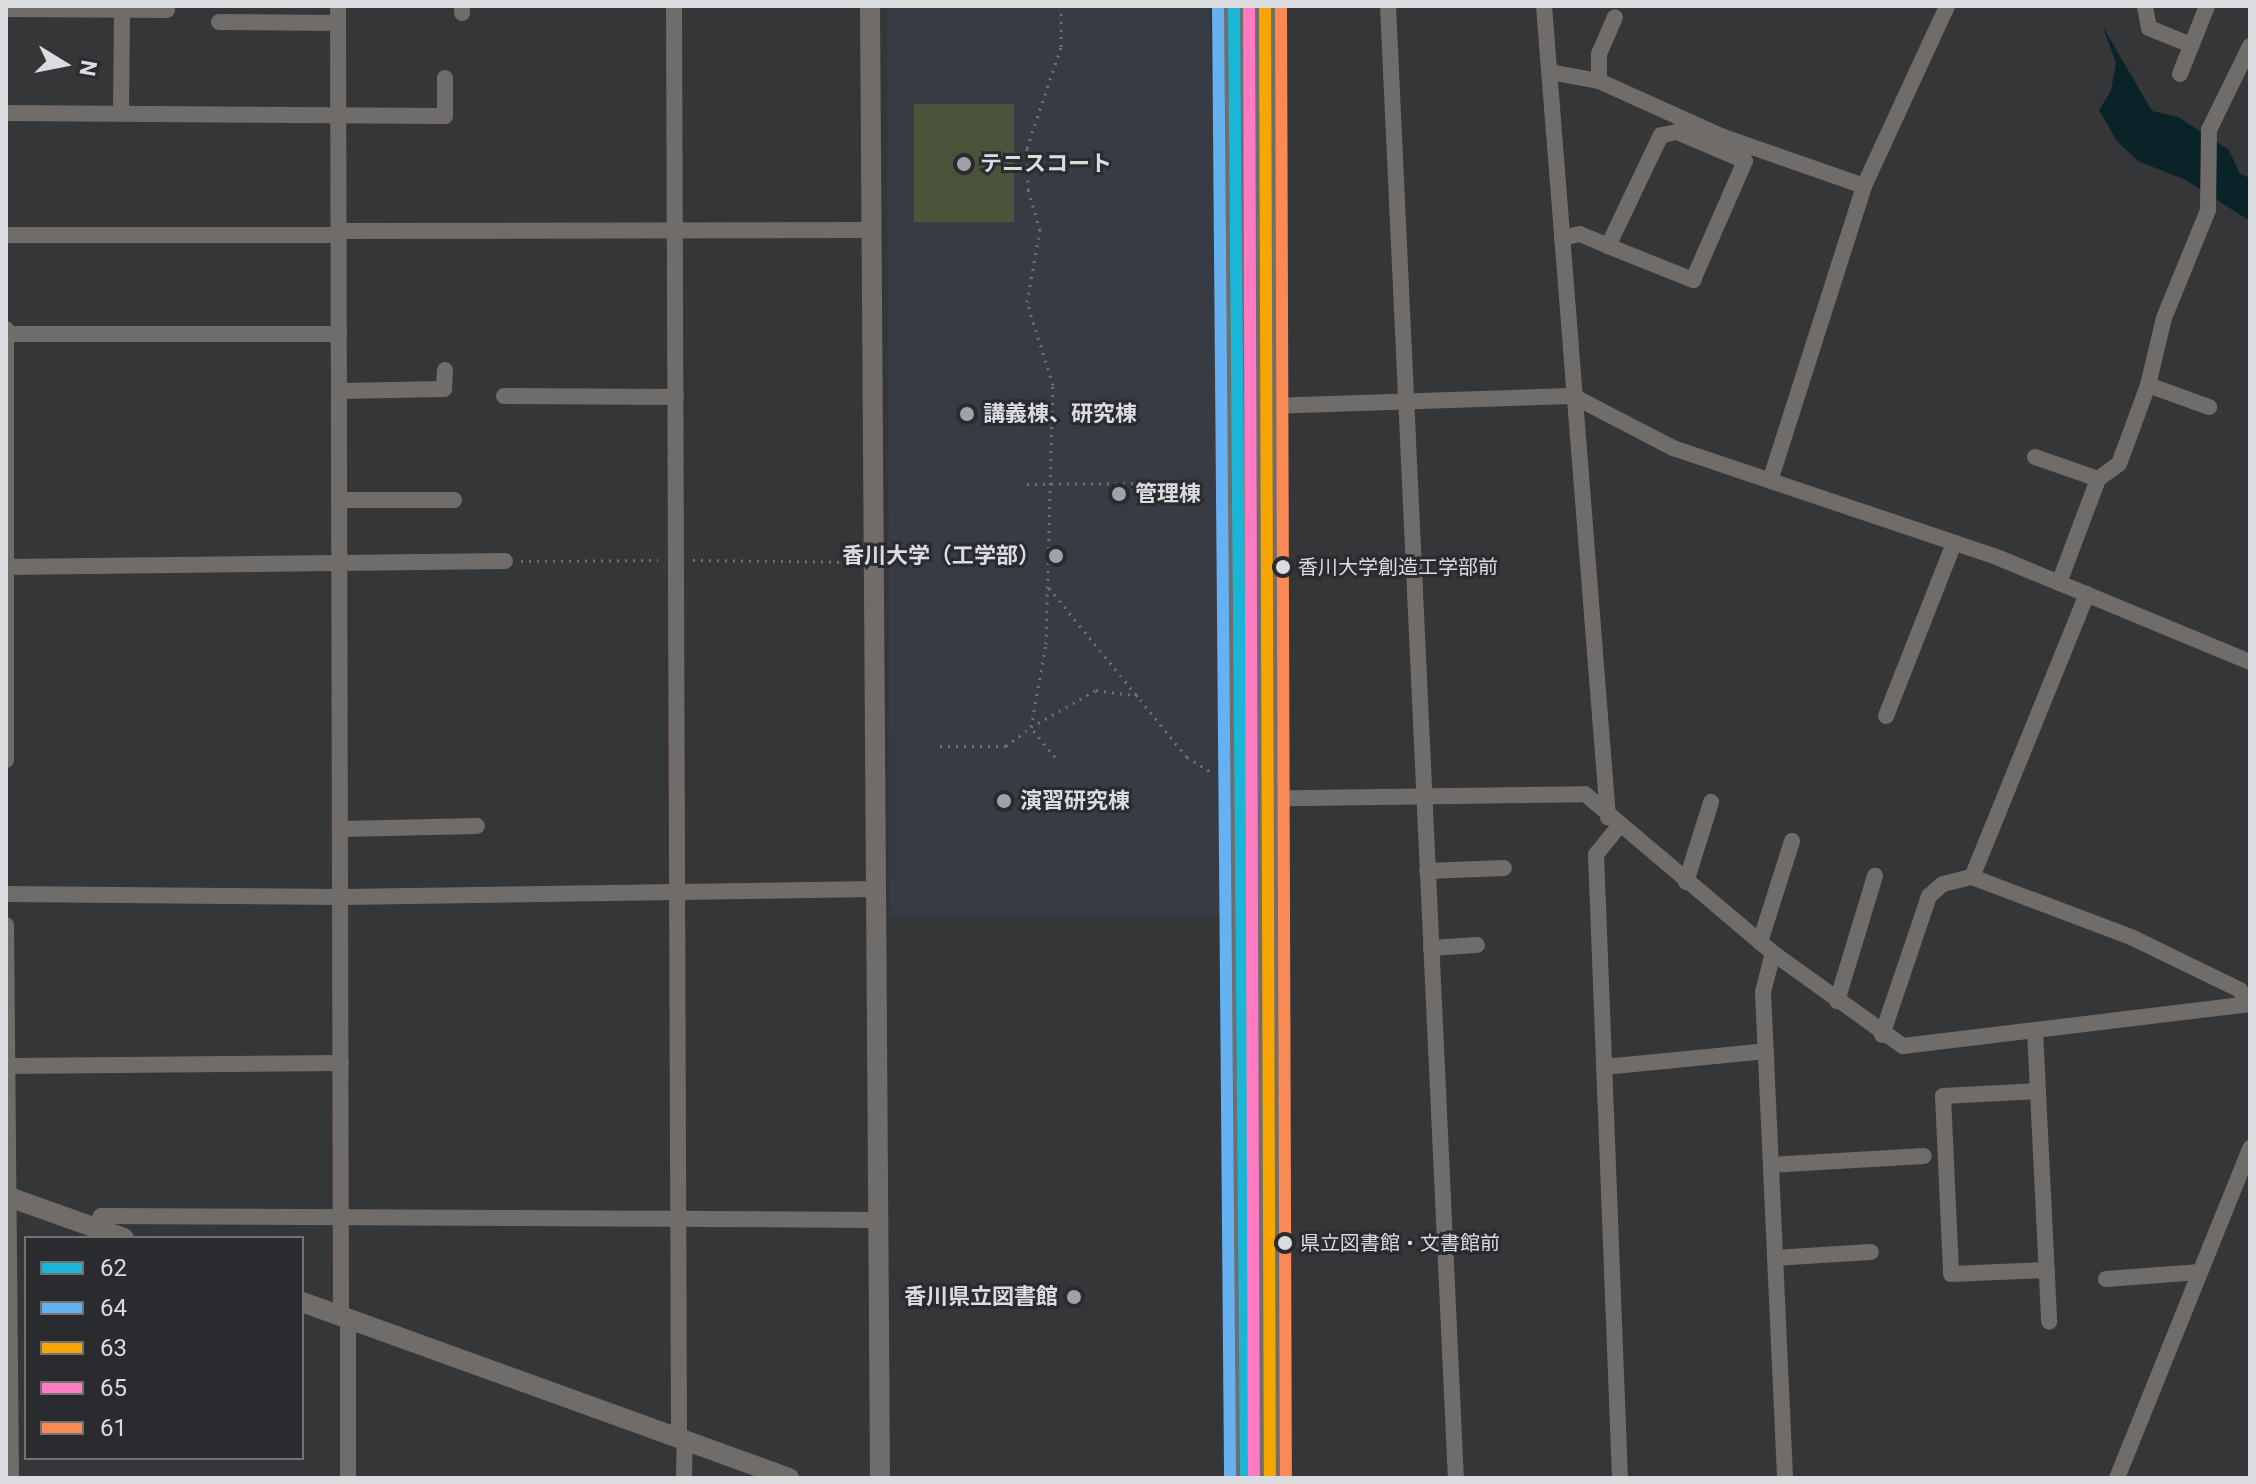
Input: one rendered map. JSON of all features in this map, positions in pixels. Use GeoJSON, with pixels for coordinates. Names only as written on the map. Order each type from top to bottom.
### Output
{"type":"FeatureCollection","features":[{"type":"Feature","properties":{"kind":"main road"},"geometry":{"type":"LineString","coordinates":[[1234,6],[1241,407],[1246,1478]]}},
{"type":"Feature","properties":{"kind":"main road"},"geometry":{"type":"LineString","coordinates":[[1265,6],[1270,1478]]}},
{"type":"Feature","properties":{"kind":"street"},"geometry":{"type":"LineString","coordinates":[[674,6],[678,1220],[684,1478]]}},
{"type":"Feature","properties":{"kind":"street"},"geometry":{"type":"LineString","coordinates":[[870,6],[880,1478]]}},
{"type":"Feature","properties":{"kind":"street"},"geometry":{"type":"LineString","coordinates":[[1388,6],[1456,1478]]}},
{"type":"Feature","properties":{"kind":"street"},"geometry":{"type":"LineString","coordinates":[[1544,6],[1573,396],[1614,821],[1596,854],[1620,1478]]}},
{"type":"Feature","properties":{"kind":"street"},"geometry":{"type":"LineString","coordinates":[[1770,481],[1864,186],[1947,6]]}},
{"type":"Feature","properties":{"kind":"street"},"geometry":{"type":"LineString","coordinates":[[2145,6],[2149,28],[2191,45]]}},
{"type":"Feature","properties":{"kind":"street"},"geometry":{"type":"LineString","coordinates":[[2180,74],[2207,6]]}},
{"type":"Feature","properties":{"kind":"street"},"geometry":{"type":"LineString","coordinates":[[6,9],[167,10]]}},
{"type":"Feature","properties":{"kind":"street"},"geometry":{"type":"LineString","coordinates":[[121,113],[122,10]]}},
{"type":"Feature","properties":{"kind":"street"},"geometry":{"type":"LineString","coordinates":[[219,22],[273,14],[338,15],[343,897],[341,1217],[348,1478]]}},
{"type":"Feature","properties":{"kind":"street"},"geometry":{"type":"LineString","coordinates":[[1599,81],[1599,54],[1615,17]]}},
{"type":"Feature","properties":{"kind":"street"},"geometry":{"type":"LineString","coordinates":[[2059,583],[2098,479],[2119,464],[2148,385],[2164,318],[2208,210],[2209,130],[2250,46]]}},
{"type":"Feature","properties":{"kind":"street"},"geometry":{"type":"LineString","coordinates":[[1550,72],[1599,81],[1721,136],[1864,186]]}},
{"type":"Feature","properties":{"kind":"street"},"geometry":{"type":"LineString","coordinates":[[6,113],[445,116],[445,78]]}},
{"type":"Feature","properties":{"kind":"street"},"geometry":{"type":"LineString","coordinates":[[1562,238],[1580,234],[1608,246],[1693,280],[1745,161],[1677,132],[1661,135],[1608,246]]}},
{"type":"Feature","properties":{"kind":"street"},"geometry":{"type":"LineString","coordinates":[[6,235],[871,230]]}},
{"type":"Feature","properties":{"kind":"street"},"geometry":{"type":"LineString","coordinates":[[6,760],[6,331],[339,334]]}},
{"type":"Feature","properties":{"kind":"street"},"geometry":{"type":"LineString","coordinates":[[339,391],[444,389],[445,370]]}},
{"type":"Feature","properties":{"kind":"street"},"geometry":{"type":"LineString","coordinates":[[2148,385],[2209,407]]}},
{"type":"Feature","properties":{"kind":"street"},"geometry":{"type":"LineString","coordinates":[[504,396],[676,397]]}},
{"type":"Feature","properties":{"kind":"street"},"geometry":{"type":"LineString","coordinates":[[1241,407],[1405,399],[1573,396],[1673,448],[1954,543],[2250,662]]}},
{"type":"Feature","properties":{"kind":"street"},"geometry":{"type":"LineString","coordinates":[[2035,457],[2098,479]]}},
{"type":"Feature","properties":{"kind":"street"},"geometry":{"type":"LineString","coordinates":[[339,500],[454,500]]}},
{"type":"Feature","properties":{"kind":"street"},"geometry":{"type":"LineString","coordinates":[[1886,716],[1954,543]]}},
{"type":"Feature","properties":{"kind":"street"},"geometry":{"type":"LineString","coordinates":[[7,567],[505,561]]}},
{"type":"Feature","properties":{"kind":"street"},"geometry":{"type":"LineString","coordinates":[[1972,877],[2087,594]]}},
{"type":"Feature","properties":{"kind":"street"},"geometry":{"type":"LineString","coordinates":[[1243,799],[1585,794],[1766,947],[1882,1035],[1920,1047],[2249,1004],[2240,990],[2131,937],[1972,877],[1943,884],[1929,896],[1882,1035]]}},
{"type":"Feature","properties":{"kind":"street"},"geometry":{"type":"LineString","coordinates":[[1686,882],[1711,802]]}},
{"type":"Feature","properties":{"kind":"street"},"geometry":{"type":"LineString","coordinates":[[342,829],[477,826]]}},
{"type":"Feature","properties":{"kind":"street"},"geometry":{"type":"LineString","coordinates":[[1785,1478],[1763,992],[1766,947],[1792,841]]}},
{"type":"Feature","properties":{"kind":"street"},"geometry":{"type":"LineString","coordinates":[[1427,871],[1504,868]]}},
{"type":"Feature","properties":{"kind":"street"},"geometry":{"type":"LineString","coordinates":[[1837,1001],[1875,876]]}},
{"type":"Feature","properties":{"kind":"street"},"geometry":{"type":"LineString","coordinates":[[6,894],[343,897],[876,889]]}},
{"type":"Feature","properties":{"kind":"street"},"geometry":{"type":"LineString","coordinates":[[6,925],[10,1066],[11,1478]]}},
{"type":"Feature","properties":{"kind":"street"},"geometry":{"type":"LineString","coordinates":[[1431,948],[1477,945]]}},
{"type":"Feature","properties":{"kind":"street"},"geometry":{"type":"LineString","coordinates":[[2035,1031],[2049,1322]]}},
{"type":"Feature","properties":{"kind":"street"},"geometry":{"type":"LineString","coordinates":[[1604,1067],[1766,1051]]}},
{"type":"Feature","properties":{"kind":"street"},"geometry":{"type":"LineString","coordinates":[[10,1066],[341,1063]]}},
{"type":"Feature","properties":{"kind":"street"},"geometry":{"type":"LineString","coordinates":[[2038,1091],[1943,1096],[1950,1259],[1951,1274],[2047,1270]]}},
{"type":"Feature","properties":{"kind":"street"},"geometry":{"type":"LineString","coordinates":[[2117,1478],[2250,1148]]}},
{"type":"Feature","properties":{"kind":"street"},"geometry":{"type":"LineString","coordinates":[[1771,1165],[1924,1156]]}},
{"type":"Feature","properties":{"kind":"street"},"geometry":{"type":"LineString","coordinates":[[8,1197],[118,1236]]}},
{"type":"Feature","properties":{"kind":"street"},"geometry":{"type":"LineString","coordinates":[[96,1228],[101,1216],[878,1220]]}},
{"type":"Feature","properties":{"kind":"street"},"geometry":{"type":"LineString","coordinates":[[1775,1258],[1871,1252]]}},
{"type":"Feature","properties":{"kind":"street"},"geometry":{"type":"LineString","coordinates":[[2106,1279],[2200,1272]]}},
{"type":"Feature","properties":{"kind":"street"},"geometry":{"type":"LineString","coordinates":[[304,1303],[789,1478]]}},
{"type":"Feature","properties":{"kind":"path"},"geometry":{"type":"LineString","coordinates":[[1055,757],[1031,727],[1046,644],[1054,483],[1053,385],[1037,347],[1027,302],[1040,230],[1028,190],[1027,148],[1061,47],[1061,6]]}},
{"type":"Feature","properties":{"kind":"path"},"geometry":{"type":"LineString","coordinates":[[1027,484],[1189,483]]}},
{"type":"Feature","properties":{"kind":"path"},"geometry":{"type":"LineString","coordinates":[[1049,588],[1187,757],[1213,773]]}},
{"type":"Feature","properties":{"kind":"path"},"geometry":{"type":"LineString","coordinates":[[940,746],[1006,746],[1031,727],[1096,690],[1140,696]]}},
{"type":"Feature","properties":{"kind":"shaded area","name":"香川大学（工学部）"},"geometry":{"type":"Polygon","coordinates":[[[887,6],[1209,6],[1223,407],[1225,915],[889,916],[887,6]]]}},
{"type":"Feature","properties":{"kind":"green space","name":"テニスコート"},"geometry":{"type":"Polygon","coordinates":[[[914,104],[1014,104],[1014,222],[914,222],[914,104]]]}},
{"type":"Feature","properties":{"kind":"water"},"geometry":{"type":"Polygon","coordinates":[[[2103,27],[2152,111],[2178,117],[2229,150],[2240,174],[2250,178],[2250,221],[2186,180],[2138,161],[2117,141],[2099,110],[2111,91],[2116,63],[2103,27]]]}},
{"type":"Feature","properties":{"kind":"transit line","name":"64"},"geometry":{"type":"LineString","coordinates":[[1218,6],[1230,1478]]}},
{"type":"Feature","properties":{"kind":"transit line","name":"62"},"geometry":{"type":"LineString","coordinates":[[1234,6],[1246,1478]]}},
{"type":"Feature","properties":{"kind":"transit line","name":"65"},"geometry":{"type":"LineString","coordinates":[[1249,6],[1254,1478]]}},
{"type":"Feature","properties":{"kind":"transit line","name":"63"},"geometry":{"type":"LineString","coordinates":[[1265,6],[1270,1478]]}},
{"type":"Feature","properties":{"kind":"transit line","name":"61"},"geometry":{"type":"LineString","coordinates":[[1281,6],[1286,1478]]}},
{"type":"Feature","properties":{"kind":"place","name":"テニスコート"},"geometry":{"type":"Point","coordinates":[964,164]}},
{"type":"Feature","properties":{"kind":"place","name":"講義棟、研究棟"},"geometry":{"type":"Point","coordinates":[967,414]}},
{"type":"Feature","properties":{"kind":"place","name":"管理棟"},"geometry":{"type":"Point","coordinates":[1119,494]}},
{"type":"Feature","properties":{"kind":"place","name":"香川大学（工学部）"},"geometry":{"type":"Point","coordinates":[1056,556]}},
{"type":"Feature","properties":{"kind":"place","name":"香川大学創造工学部前"},"geometry":{"type":"Point","coordinates":[1283,567]}},
{"type":"Feature","properties":{"kind":"place","name":"演習研究棟"},"geometry":{"type":"Point","coordinates":[1004,801]}},
{"type":"Feature","properties":{"kind":"place","name":"県立図書館・文書館前"},"geometry":{"type":"Point","coordinates":[1285,1243]}},
{"type":"Feature","properties":{"kind":"place","name":"香川県立図書館"},"geometry":{"type":"Point","coordinates":[1074,1297]}}]}
